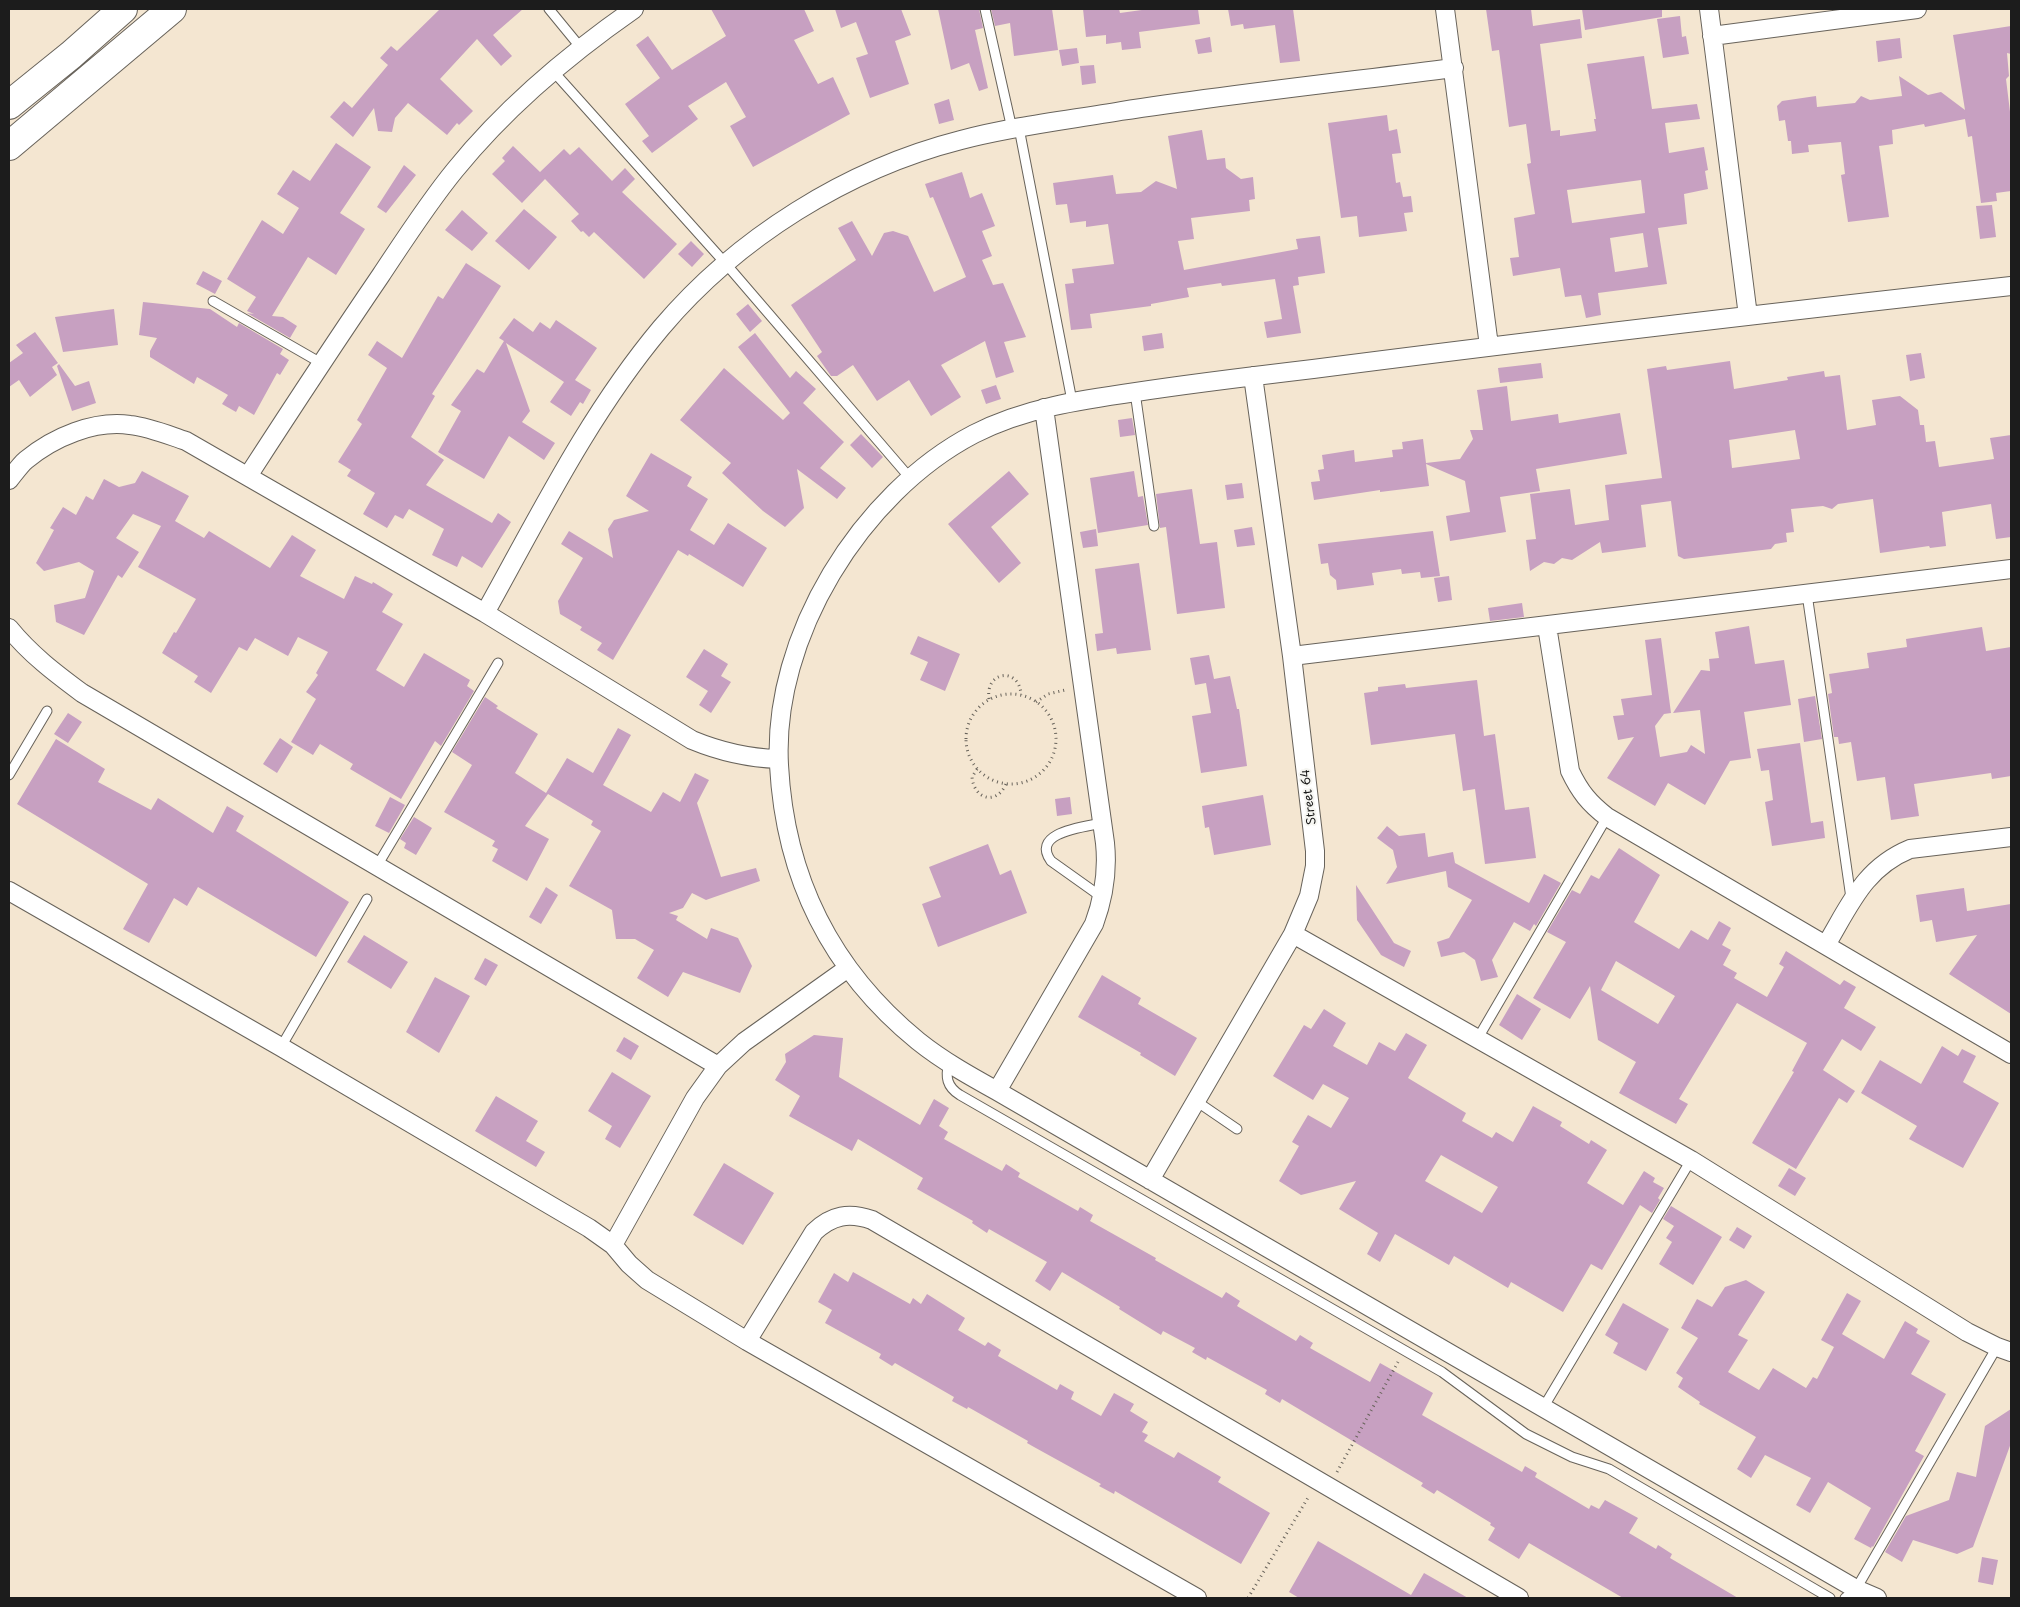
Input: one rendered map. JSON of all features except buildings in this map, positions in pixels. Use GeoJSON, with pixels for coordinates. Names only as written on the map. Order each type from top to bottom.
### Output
{"type":"FeatureCollection","features":[{"type":"Feature","properties":{"kind":"highway"},"geometry":{"type":"LineString","coordinates":[[9,104],[71,55],[123,9]]}},
{"type":"Feature","properties":{"kind":"highway"},"geometry":{"type":"LineString","coordinates":[[9,146],[172,9]]}},
{"type":"Feature","properties":{"kind":"street"},"geometry":{"type":"LineString","coordinates":[[248,476],[320,363],[421,215],[455,169],[513,107],[553,71],[634,9]]}},
{"type":"Feature","properties":{"kind":"street"},"geometry":{"type":"LineString","coordinates":[[1445,9],[1489,346]]}},
{"type":"Feature","properties":{"kind":"street"},"geometry":{"type":"LineString","coordinates":[[1709,9],[1748,316]]}},
{"type":"Feature","properties":{"kind":"street"},"geometry":{"type":"LineString","coordinates":[[1712,36],[1917,9]]}},
{"type":"Feature","properties":{"kind":"street"},"geometry":{"type":"LineString","coordinates":[[485,613],[610,395],[663,326],[726,264],[768,231],[798,211],[860,177],[909,156],[960,140],[1015,128],[1194,100],[1454,68]]}},
{"type":"Feature","properties":{"kind":"street"},"geometry":{"type":"LineString","coordinates":[[1877,1598],[1851,1593],[1543,1408],[997,1092],[948,1063],[920,1043],[884,1011],[848,968],[812,908],[798,875],[788,840],[782,800],[778,758],[782,714],[790,673],[802,633],[817,601],[861,530],[886,501],[910,478],[939,455],[970,436],[1002,420],[1072,401],[1254,376],[1489,346],[2011,286]]}},
{"type":"Feature","properties":{"kind":"street","name":"Street 64"},"geometry":{"type":"LineString","coordinates":[[1150,1180],[1293,934],[1309,896],[1315,866],[1315,851],[1292,656],[1254,376]]}},
{"type":"Feature","properties":{"kind":"street"},"geometry":{"type":"LineString","coordinates":[[997,1092],[1088,936],[1103,898],[1106,871],[1102,823],[1044,408]]}},
{"type":"Feature","properties":{"kind":"street"},"geometry":{"type":"LineString","coordinates":[[9,480],[25,461],[48,444],[73,432],[101,426],[130,424],[186,441],[485,613],[692,740],[712,749],[734,755],[778,758]]}},
{"type":"Feature","properties":{"kind":"street"},"geometry":{"type":"LineString","coordinates":[[1292,656],[2011,569]]}},
{"type":"Feature","properties":{"kind":"street"},"geometry":{"type":"LineString","coordinates":[[1547,626],[1570,771],[1579,789],[1591,805],[1607,817],[2011,1054]]}},
{"type":"Feature","properties":{"kind":"street"},"geometry":{"type":"LineString","coordinates":[[9,628],[23,646],[82,693],[718,1066]]}},
{"type":"Feature","properties":{"kind":"street"},"geometry":{"type":"LineString","coordinates":[[1826,945],[1869,877],[1880,865],[1894,856],[1910,849],[2011,837]]}},
{"type":"Feature","properties":{"kind":"street"},"geometry":{"type":"LineString","coordinates":[[9,891],[282,1047],[589,1228],[613,1245],[629,1264],[647,1280],[747,1341],[1196,1598]]}},
{"type":"Feature","properties":{"kind":"street"},"geometry":{"type":"LineString","coordinates":[[1293,934],[1691,1160],[1967,1332],[2004,1349]]}},
{"type":"Feature","properties":{"kind":"street"},"geometry":{"type":"LineString","coordinates":[[613,1245],[696,1098],[718,1066],[744,1042],[848,968]]}},
{"type":"Feature","properties":{"kind":"street"},"geometry":{"type":"LineString","coordinates":[[747,1341],[814,1232],[823,1223],[835,1217],[847,1215],[860,1216],[872,1220],[1520,1598]]}},
{"type":"Feature","properties":{"kind":"lane"},"geometry":{"type":"LineString","coordinates":[[549,9],[581,48]]}},
{"type":"Feature","properties":{"kind":"lane"},"geometry":{"type":"LineString","coordinates":[[986,9],[1015,128],[1072,401]]}},
{"type":"Feature","properties":{"kind":"lane"},"geometry":{"type":"LineString","coordinates":[[553,71],[726,264],[910,478]]}},
{"type":"Feature","properties":{"kind":"lane"},"geometry":{"type":"LineString","coordinates":[[213,300],[320,363]]}},
{"type":"Feature","properties":{"kind":"lane"},"geometry":{"type":"LineString","coordinates":[[1135,392],[1154,526]]}},
{"type":"Feature","properties":{"kind":"lane"},"geometry":{"type":"LineString","coordinates":[[1807,594],[1852,902]]}},
{"type":"Feature","properties":{"kind":"lane"},"geometry":{"type":"LineString","coordinates":[[376,866],[498,663]]}},
{"type":"Feature","properties":{"kind":"lane"},"geometry":{"type":"LineString","coordinates":[[9,775],[47,711]]}},
{"type":"Feature","properties":{"kind":"lane"},"geometry":{"type":"LineString","coordinates":[[1478,1038],[1607,817]]}},
{"type":"Feature","properties":{"kind":"lane"},"geometry":{"type":"LineString","coordinates":[[1102,823],[1059,833],[1051,838],[1047,847],[1048,857],[1051,861],[1103,898]]}},
{"type":"Feature","properties":{"kind":"lane"},"geometry":{"type":"LineString","coordinates":[[282,1047],[367,899]]}},
{"type":"Feature","properties":{"kind":"lane"},"geometry":{"type":"LineString","coordinates":[[948,1063],[946,1079],[954,1092],[1405,1350],[1455,1380],[1526,1434],[1572,1456],[1609,1469],[1830,1598]]}},
{"type":"Feature","properties":{"kind":"lane"},"geometry":{"type":"LineString","coordinates":[[1196,1101],[1238,1129]]}},
{"type":"Feature","properties":{"kind":"lane"},"geometry":{"type":"LineString","coordinates":[[1543,1408],[1691,1160]]}},
{"type":"Feature","properties":{"kind":"lane"},"geometry":{"type":"LineString","coordinates":[[1851,1593],[2004,1349]]}},
{"type":"Feature","properties":{"kind":"path"},"geometry":{"type":"LineString","coordinates":[[989,699],[988,691],[991,682],[998,677],[1007,676],[1015,679],[1021,686],[1021,695]]}},
{"type":"Feature","properties":{"kind":"path"},"geometry":{"type":"LineString","coordinates":[[1036,702],[1055,692],[1083,690]]}},
{"type":"Feature","properties":{"kind":"path"},"geometry":{"type":"LineString","coordinates":[[1004,694],[1021,695],[1036,702],[1045,709],[1055,728],[1056,739],[1053,755],[1045,769],[1027,782],[1006,784],[986,777],[977,769],[968,752],[966,732],[974,713],[989,699],[1004,694]]}},
{"type":"Feature","properties":{"kind":"path"},"geometry":{"type":"LineString","coordinates":[[977,769],[972,777],[973,786],[978,794],[986,798],[995,797],[1003,791],[1006,784]]}},
{"type":"Feature","properties":{"kind":"path"},"geometry":{"type":"LineString","coordinates":[[1248,1598],[1323,1484],[1405,1350]]}}]}
